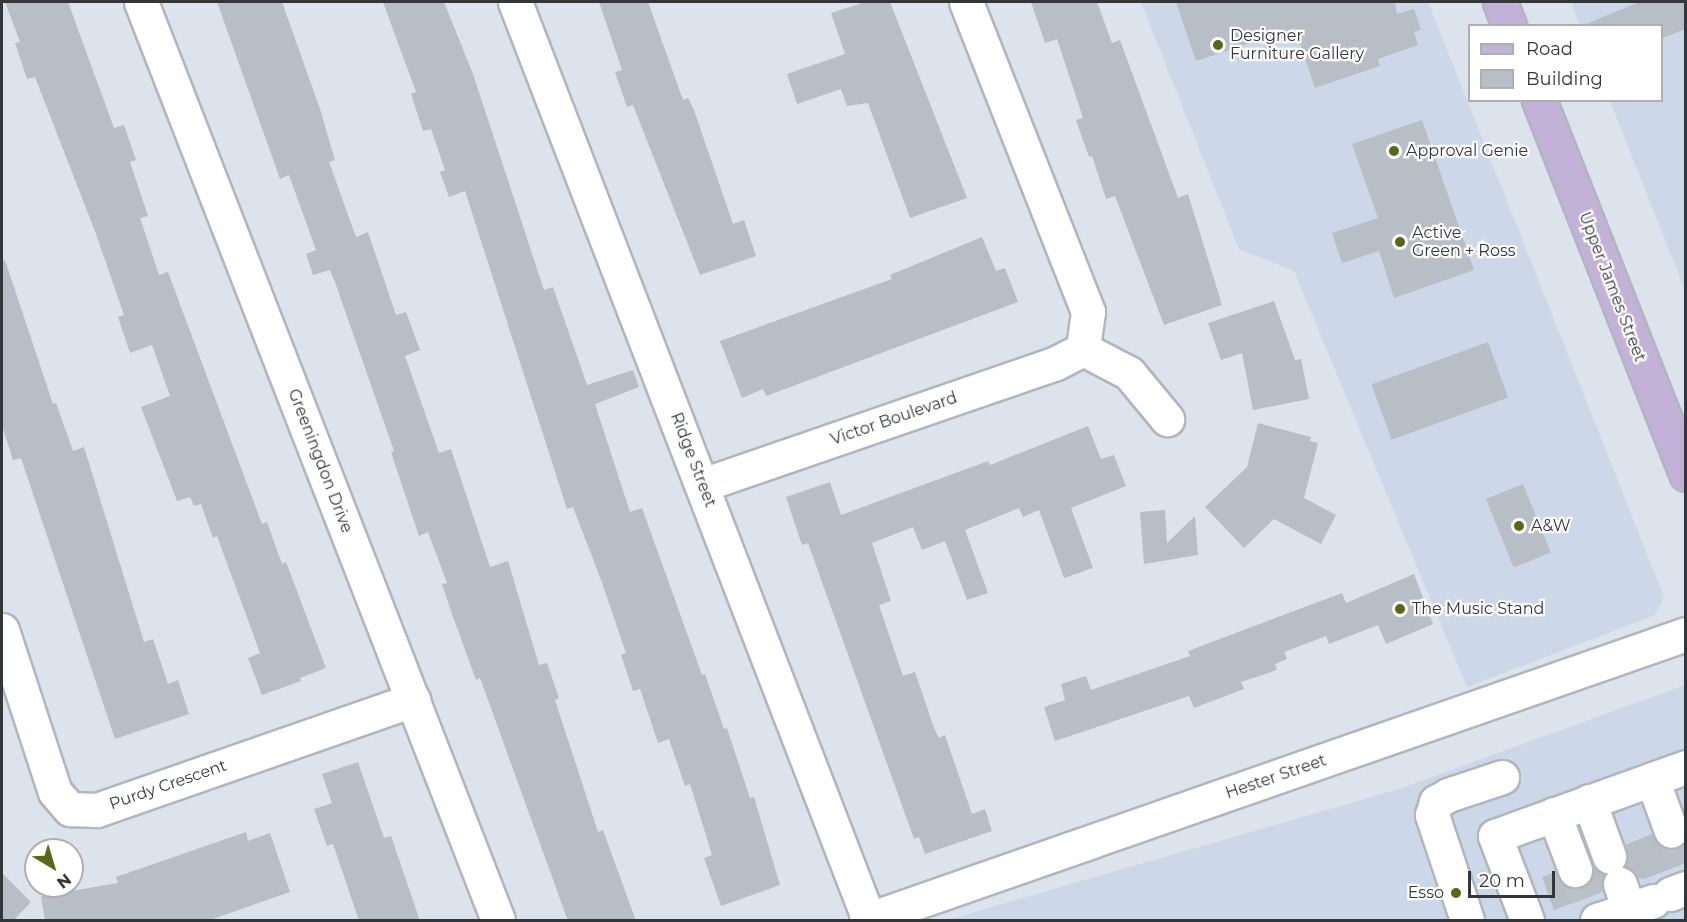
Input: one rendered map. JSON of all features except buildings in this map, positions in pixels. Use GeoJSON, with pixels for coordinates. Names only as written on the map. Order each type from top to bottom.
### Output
{"type":"FeatureCollection","features":[{"type":"Feature","properties":{"kind":"main road"},"geometry":{"type":"LineString","coordinates":[[1500,2],[1508,24]]}},
{"type":"Feature","properties":{"kind":"main road","name":"Upper James Street"},"geometry":{"type":"LineString","coordinates":[[1540,102],[1686,474]]}},
{"type":"Feature","properties":{"kind":"street","name":"Greeningdon Drive"},"geometry":{"type":"LineString","coordinates":[[141,2],[498,921]]}},
{"type":"Feature","properties":{"kind":"street","name":"Ridge Street"},"geometry":{"type":"LineString","coordinates":[[515,2],[868,920]]}},
{"type":"Feature","properties":{"kind":"street"},"geometry":{"type":"LineString","coordinates":[[966,2],[1088,312],[1083,348],[1129,374],[1167,420]]}},
{"type":"Feature","properties":{"kind":"street","name":"Victor Boulevard"},"geometry":{"type":"LineString","coordinates":[[702,485],[1056,363],[1083,348]]}},
{"type":"Feature","properties":{"kind":"street","name":"Purdy Crescent"},"geometry":{"type":"LineString","coordinates":[[2,630],[55,792],[69,809],[97,810],[413,700]]}},
{"type":"Feature","properties":{"kind":"street","name":"Hester Street"},"geometry":{"type":"LineString","coordinates":[[868,920],[1686,634]]}},
{"type":"Feature","properties":{"kind":"street"},"geometry":{"type":"LineString","coordinates":[[1527,921],[1495,836],[1686,767]]}},
{"type":"Feature","properties":{"kind":"street"},"geometry":{"type":"LineString","coordinates":[[1467,921],[1432,815],[1436,802],[1448,795],[1502,777]]}},
{"type":"Feature","properties":{"kind":"street"},"geometry":{"type":"LineString","coordinates":[[1653,779],[1671,831]]}},
{"type":"Feature","properties":{"kind":"street"},"geometry":{"type":"LineString","coordinates":[[1554,814],[1588,902],[1654,882],[1589,801]]}},
{"type":"Feature","properties":{"kind":"shaded area"},"geometry":{"type":"Polygon","coordinates":[[[1141,2],[1428,2],[1664,597],[1655,615],[1467,687],[1294,271],[1239,249],[1141,2]]]}},
{"type":"Feature","properties":{"kind":"shaded area"},"geometry":{"type":"Polygon","coordinates":[[[1571,2],[1685,2],[1685,290],[1610,102],[1663,102],[1663,24],[1580,24],[1571,2]]]}},
{"type":"Feature","properties":{"kind":"shaded area"},"geometry":{"type":"Polygon","coordinates":[[[1685,685],[1685,920],[947,920],[1399,789],[1685,685]]]}},
{"type":"Feature","properties":{"kind":"tunnel"},"geometry":{"type":"LineString","coordinates":[[1671,831],[1684,861]]}},
{"type":"Feature","properties":{"kind":"tunnel"},"geometry":{"type":"LineString","coordinates":[[1575,870],[1586,898]]}},
{"type":"Feature","properties":{"kind":"place","name":"Designer Furniture Gallery"},"geometry":{"type":"Point","coordinates":[1218,45]}},
{"type":"Feature","properties":{"kind":"place","name":"Approval Genie"},"geometry":{"type":"Point","coordinates":[1394,151]}},
{"type":"Feature","properties":{"kind":"place","name":"Active Green + Ross"},"geometry":{"type":"Point","coordinates":[1400,242]}},
{"type":"Feature","properties":{"kind":"place","name":"A&W"},"geometry":{"type":"Point","coordinates":[1519,526]}},
{"type":"Feature","properties":{"kind":"place","name":"The Music Stand"},"geometry":{"type":"Point","coordinates":[1400,609]}},
{"type":"Feature","properties":{"kind":"place","name":"Esso"},"geometry":{"type":"Point","coordinates":[1456,893]}}]}
